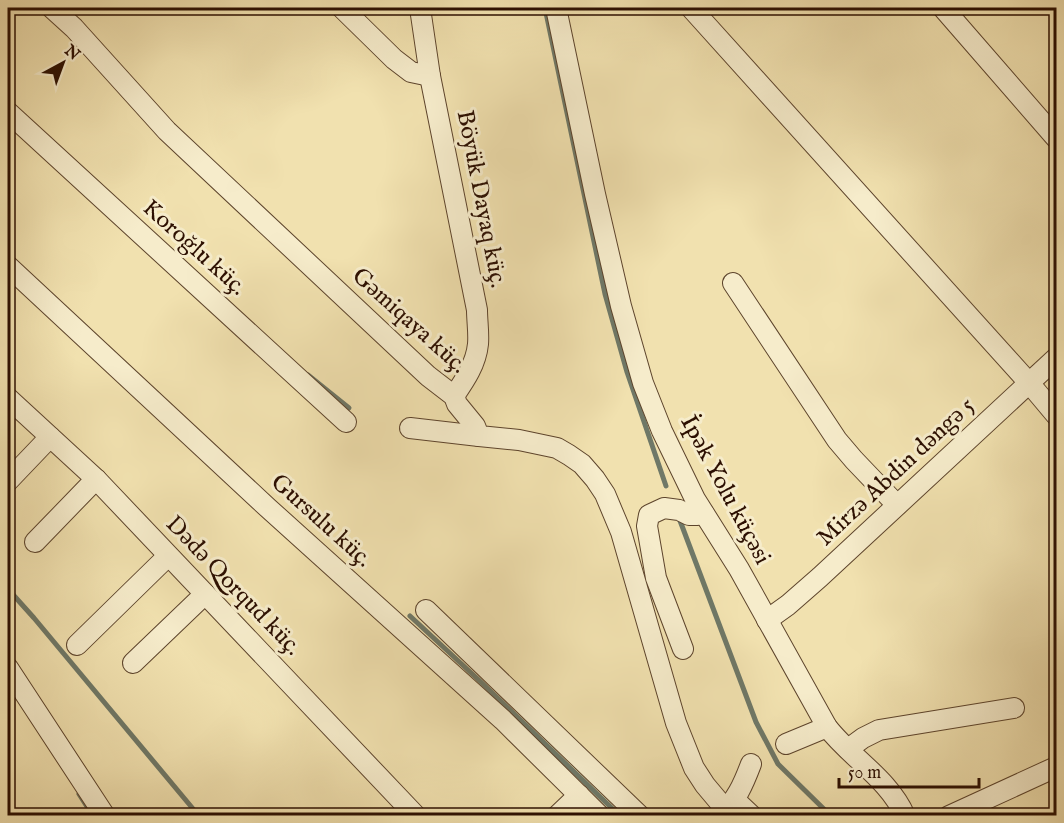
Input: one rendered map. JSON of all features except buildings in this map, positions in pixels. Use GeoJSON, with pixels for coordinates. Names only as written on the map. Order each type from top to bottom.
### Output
{"type":"FeatureCollection","features":[{"type":"Feature","properties":{"kind":"street","name":"Gəmiqaya küç."},"geometry":{"type":"LineString","coordinates":[[52,8],[74,28],[167,131],[428,376],[454,396],[475,426],[479,436]]}},
{"type":"Feature","properties":{"kind":"street"},"geometry":{"type":"LineString","coordinates":[[342,8],[394,59],[411,72],[430,76]]}},
{"type":"Feature","properties":{"kind":"street","name":"Böyük Dayaq küç."},"geometry":{"type":"LineString","coordinates":[[420,8],[430,76],[477,310],[478,343],[475,358],[468,376],[454,396]]}},
{"type":"Feature","properties":{"kind":"street","name":"İpək Yolu küçəsi"},"geometry":{"type":"LineString","coordinates":[[556,8],[621,306],[643,383],[680,469],[827,727],[890,792],[905,816]]}},
{"type":"Feature","properties":{"kind":"street"},"geometry":{"type":"LineString","coordinates":[[691,8],[1056,415]]}},
{"type":"Feature","properties":{"kind":"street"},"geometry":{"type":"LineString","coordinates":[[943,8],[1056,138]]}},
{"type":"Feature","properties":{"kind":"street","name":"Koroğlu küç."},"geometry":{"type":"LineString","coordinates":[[8,112],[346,422]]}},
{"type":"Feature","properties":{"kind":"street","name":"Gursulu küç."},"geometry":{"type":"LineString","coordinates":[[8,266],[268,508],[503,720],[600,816]]}},
{"type":"Feature","properties":{"kind":"street"},"geometry":{"type":"LineString","coordinates":[[734,282],[837,440],[897,505]]}},
{"type":"Feature","properties":{"kind":"street","name":"Mirzə Abdin dəngə 5"},"geometry":{"type":"LineString","coordinates":[[767,620],[819,578],[1056,358]]}},
{"type":"Feature","properties":{"kind":"street","name":"Dədə Qorqud küç."},"geometry":{"type":"LineString","coordinates":[[8,398],[96,479],[416,816]]}},
{"type":"Feature","properties":{"kind":"street"},"geometry":{"type":"LineString","coordinates":[[410,428],[519,440],[556,448],[582,464],[609,502],[621,532],[676,723],[694,768],[705,785],[727,808],[752,816]]}},
{"type":"Feature","properties":{"kind":"street"},"geometry":{"type":"LineString","coordinates":[[8,481],[50,437]]}},
{"type":"Feature","properties":{"kind":"street"},"geometry":{"type":"LineString","coordinates":[[34,542],[96,479]]}},
{"type":"Feature","properties":{"kind":"street"},"geometry":{"type":"LineString","coordinates":[[682,649],[656,578],[647,526],[649,515],[664,508],[679,510],[688,515],[704,514]]}},
{"type":"Feature","properties":{"kind":"street"},"geometry":{"type":"LineString","coordinates":[[77,645],[168,556]]}},
{"type":"Feature","properties":{"kind":"street"},"geometry":{"type":"LineString","coordinates":[[133,663],[205,594]]}},
{"type":"Feature","properties":{"kind":"street"},"geometry":{"type":"LineString","coordinates":[[426,609],[640,816]]}},
{"type":"Feature","properties":{"kind":"street"},"geometry":{"type":"LineString","coordinates":[[8,668],[105,816]]}},
{"type":"Feature","properties":{"kind":"street"},"geometry":{"type":"LineString","coordinates":[[848,749],[879,730],[1014,708]]}},
{"type":"Feature","properties":{"kind":"street"},"geometry":{"type":"LineString","coordinates":[[786,744],[827,727]]}},
{"type":"Feature","properties":{"kind":"street"},"geometry":{"type":"LineString","coordinates":[[727,808],[742,788],[751,764]]}},
{"type":"Feature","properties":{"kind":"street"},"geometry":{"type":"LineString","coordinates":[[949,816],[1056,767]]}},
{"type":"Feature","properties":{"kind":"street"},"geometry":{"type":"LineString","coordinates":[[557,816],[579,795]]}},
{"type":"Feature","properties":{"kind":"waterway"},"geometry":{"type":"LineString","coordinates":[[545,8],[605,294],[627,372],[666,486]]}},
{"type":"Feature","properties":{"kind":"waterway"},"geometry":{"type":"LineString","coordinates":[[308,375],[349,408]]}},
{"type":"Feature","properties":{"kind":"waterway"},"geometry":{"type":"LineString","coordinates":[[679,518],[756,722],[778,764],[831,816]]}},
{"type":"Feature","properties":{"kind":"waterway"},"geometry":{"type":"LineString","coordinates":[[8,589],[199,816]]}},
{"type":"Feature","properties":{"kind":"waterway"},"geometry":{"type":"LineString","coordinates":[[410,616],[620,816]]}},
{"type":"Feature","properties":{"kind":"waterway"},"geometry":{"type":"LineString","coordinates":[[79,794],[93,816]]}}]}
